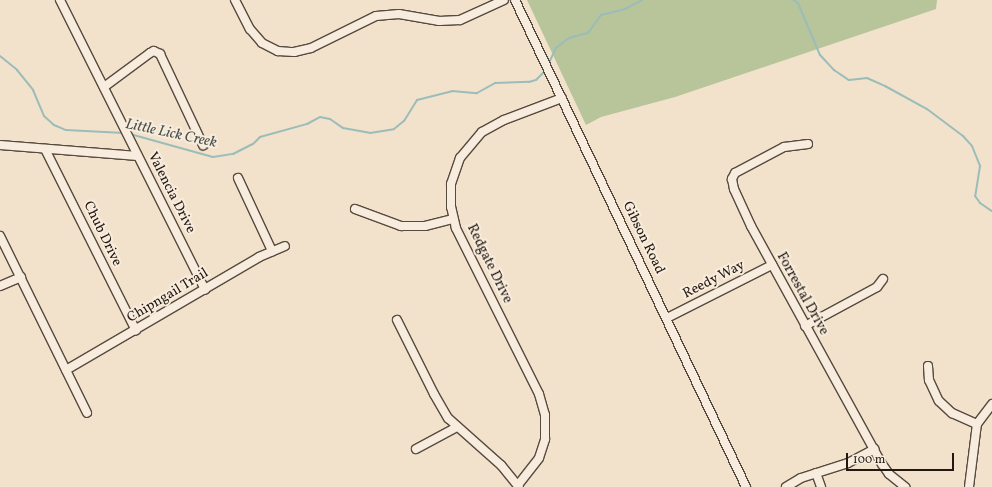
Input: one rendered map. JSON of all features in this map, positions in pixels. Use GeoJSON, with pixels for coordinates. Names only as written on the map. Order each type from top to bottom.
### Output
{"type":"FeatureCollection","features":[{"type":"Feature","properties":{"kind":"street","name":"Valencia Drive"},"geometry":{"type":"LineString","coordinates":[[60,0],[205,290]]}},
{"type":"Feature","properties":{"kind":"street"},"geometry":{"type":"LineString","coordinates":[[235,0],[250,29],[259,40],[278,51],[294,52],[311,48],[376,16],[399,14],[439,21],[460,20],[504,0]]}},
{"type":"Feature","properties":{"kind":"street","name":"Gibson Road"},"geometry":{"type":"LineString","coordinates":[[515,0],[746,487]]}},
{"type":"Feature","properties":{"kind":"street"},"geometry":{"type":"LineString","coordinates":[[104,87],[150,53],[154,51],[160,54],[203,145]]}},
{"type":"Feature","properties":{"kind":"street","name":"Redgate Drive"},"geometry":{"type":"LineString","coordinates":[[518,486],[539,458],[545,438],[545,415],[539,394],[453,218],[450,197],[455,170],[473,141],[492,125],[562,98]]}},
{"type":"Feature","properties":{"kind":"street","name":"Forrestal Drive"},"geometry":{"type":"LineString","coordinates":[[808,144],[784,146],[735,173],[732,179],[745,214],[805,326],[888,474],[905,487]]}},
{"type":"Feature","properties":{"kind":"street"},"geometry":{"type":"LineString","coordinates":[[0,145],[138,156]]}},
{"type":"Feature","properties":{"kind":"street","name":"Chub Drive"},"geometry":{"type":"LineString","coordinates":[[45,149],[136,331]]}},
{"type":"Feature","properties":{"kind":"street"},"geometry":{"type":"LineString","coordinates":[[238,178],[272,251]]}},
{"type":"Feature","properties":{"kind":"street"},"geometry":{"type":"LineString","coordinates":[[355,209],[401,226],[425,226],[453,218]]}},
{"type":"Feature","properties":{"kind":"street"},"geometry":{"type":"LineString","coordinates":[[0,236],[87,413]]}},
{"type":"Feature","properties":{"kind":"street","name":"Chipngail Trail"},"geometry":{"type":"LineString","coordinates":[[66,370],[136,331],[272,251],[285,246]]}},
{"type":"Feature","properties":{"kind":"street","name":"Reedy Way"},"geometry":{"type":"LineString","coordinates":[[667,318],[772,265]]}},
{"type":"Feature","properties":{"kind":"street"},"geometry":{"type":"LineString","coordinates":[[0,286],[21,277]]}},
{"type":"Feature","properties":{"kind":"street"},"geometry":{"type":"LineString","coordinates":[[805,326],[877,287],[883,279]]}},
{"type":"Feature","properties":{"kind":"street"},"geometry":{"type":"LineString","coordinates":[[398,320],[439,405],[457,427],[501,465],[518,486]]}},
{"type":"Feature","properties":{"kind":"street"},"geometry":{"type":"LineString","coordinates":[[928,366],[929,380],[939,401],[952,413],[977,424]]}},
{"type":"Feature","properties":{"kind":"street"},"geometry":{"type":"LineString","coordinates":[[969,487],[977,424],[992,404]]}},
{"type":"Feature","properties":{"kind":"street"},"geometry":{"type":"LineString","coordinates":[[416,448],[457,427]]}},
{"type":"Feature","properties":{"kind":"street"},"geometry":{"type":"LineString","coordinates":[[786,487],[816,473],[848,463],[874,449]]}},
{"type":"Feature","properties":{"kind":"street"},"geometry":{"type":"LineString","coordinates":[[816,473],[821,487]]}},
{"type":"Feature","properties":{"kind":"green space"},"geometry":{"type":"Polygon","coordinates":[[[527,0],[937,0],[936,9],[675,97],[601,117],[586,125],[527,0]]]}},
{"type":"Feature","properties":{"kind":"waterway","name":"Little Lick Creek"},"geometry":{"type":"LineString","coordinates":[[548,65],[556,48],[569,38],[588,33],[601,15],[625,9],[642,0]]}},
{"type":"Feature","properties":{"kind":"waterway","name":"Little Lick Creek"},"geometry":{"type":"LineString","coordinates":[[793,0],[798,3],[820,55],[834,70],[849,80],[867,78],[885,86],[927,109],[963,136],[972,146],[980,166],[975,196],[980,203],[992,211]]}},
{"type":"Feature","properties":{"kind":"waterway","name":"Little Lick Creek"},"geometry":{"type":"LineString","coordinates":[[0,56],[17,70],[33,90],[44,116],[54,125],[66,130],[124,133]]}},
{"type":"Feature","properties":{"kind":"waterway","name":"Little Lick Creek"},"geometry":{"type":"LineString","coordinates":[[130,134],[213,157],[233,154],[253,144],[260,137],[307,124],[320,117],[330,119],[343,128],[370,133],[394,129],[404,121],[417,100],[452,91],[477,93],[495,83],[529,82],[536,80],[545,71]]}}]}
